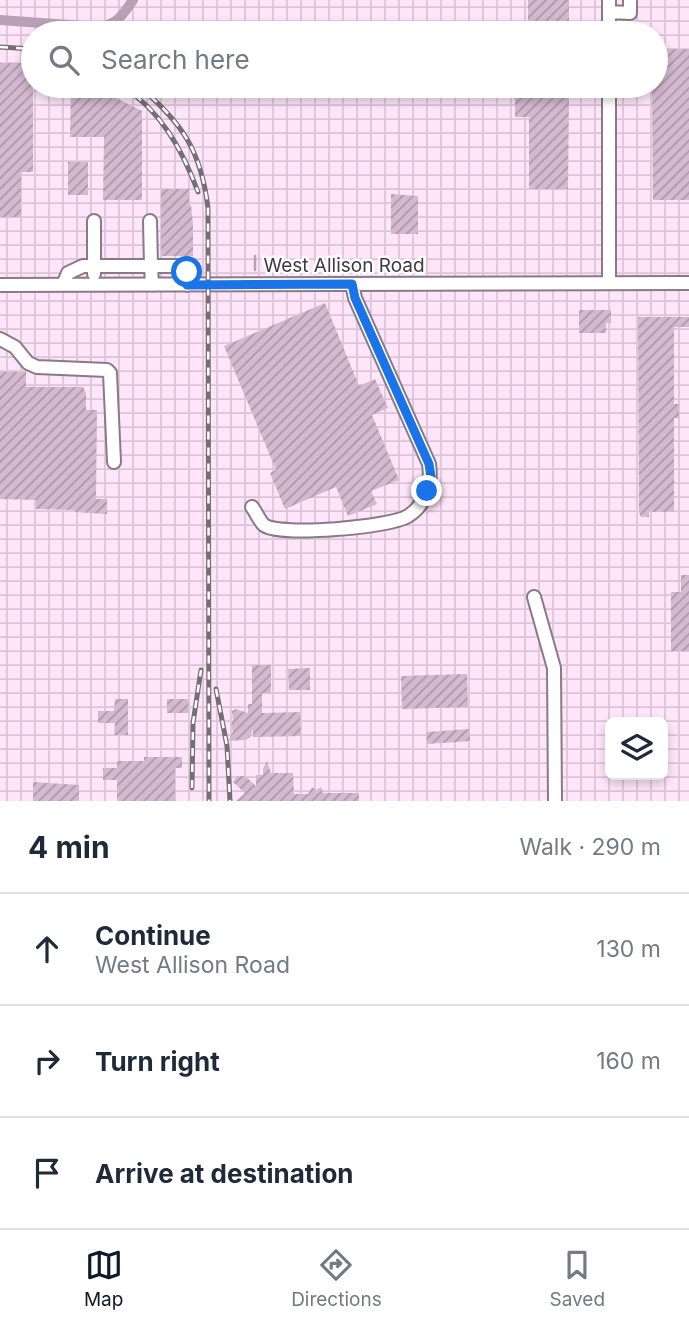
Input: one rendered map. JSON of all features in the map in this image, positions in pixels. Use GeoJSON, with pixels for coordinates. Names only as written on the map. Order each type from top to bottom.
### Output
{"type":"FeatureCollection","features":[{"type":"Feature","properties":{"kind":"street"},"geometry":{"type":"LineString","coordinates":[[609,6],[630,13],[630,0]]}},
{"type":"Feature","properties":{"kind":"street"},"geometry":{"type":"LineString","coordinates":[[609,98],[609,283]]}},
{"type":"Feature","properties":{"kind":"street"},"geometry":{"type":"LineString","coordinates":[[94,221],[94,285]]}},
{"type":"Feature","properties":{"kind":"street"},"geometry":{"type":"LineString","coordinates":[[150,221],[152,285]]}},
{"type":"Feature","properties":{"kind":"street"},"geometry":{"type":"LineString","coordinates":[[63,285],[68,273],[75,269],[94,266],[151,266],[185,267],[187,285]]}},
{"type":"Feature","properties":{"kind":"street","name":"West Allison Road"},"geometry":{"type":"LineString","coordinates":[[0,285],[689,283]]}},
{"type":"Feature","properties":{"kind":"street"},"geometry":{"type":"LineString","coordinates":[[252,508],[264,525],[284,531],[306,531],[388,523],[408,516],[421,503],[427,491],[431,477],[429,464],[355,298],[352,284]]}},
{"type":"Feature","properties":{"kind":"street"},"geometry":{"type":"LineString","coordinates":[[0,339],[15,347],[28,363],[37,367],[107,370],[110,373],[114,462]]}},
{"type":"Feature","properties":{"kind":"street"},"geometry":{"type":"LineString","coordinates":[[534,597],[554,668],[555,801]]}},
{"type":"Feature","properties":{"kind":"shaded area"},"geometry":{"type":"Polygon","coordinates":[[[0,0],[689,0],[689,801],[0,801],[0,0]]]}},
{"type":"Feature","properties":{"kind":"building"},"geometry":{"type":"Polygon","coordinates":[[[528,0],[569,0],[569,21],[528,21],[528,0]]]}},
{"type":"Feature","properties":{"kind":"building"},"geometry":{"type":"Polygon","coordinates":[[[668,49],[689,49],[689,200],[653,200],[652,98],[668,98],[668,49]]]}},
{"type":"Feature","properties":{"kind":"building"},"geometry":{"type":"Polygon","coordinates":[[[0,63],[21,63],[21,98],[33,98],[33,172],[21,172],[21,217],[0,217],[0,63]]]}},
{"type":"Feature","properties":{"kind":"building"},"geometry":{"type":"Polygon","coordinates":[[[71,98],[116,98],[142,111],[142,200],[103,200],[104,137],[70,137],[71,98]]]}},
{"type":"Feature","properties":{"kind":"building"},"geometry":{"type":"Polygon","coordinates":[[[515,98],[569,98],[568,189],[529,189],[529,117],[515,117],[515,98]]]}},
{"type":"Feature","properties":{"kind":"building"},"geometry":{"type":"Polygon","coordinates":[[[68,162],[88,162],[88,195],[68,195],[68,162]]]}},
{"type":"Feature","properties":{"kind":"building"},"geometry":{"type":"Polygon","coordinates":[[[161,189],[189,189],[193,256],[161,256],[161,189]]]}},
{"type":"Feature","properties":{"kind":"building"},"geometry":{"type":"Polygon","coordinates":[[[391,194],[418,196],[418,234],[391,234],[391,194]]]}},
{"type":"Feature","properties":{"kind":"building"},"geometry":{"type":"Polygon","coordinates":[[[325,303],[359,386],[375,379],[388,408],[372,415],[399,480],[371,491],[377,504],[348,516],[336,487],[285,509],[270,473],[276,470],[224,346],[325,303]]]}},
{"type":"Feature","properties":{"kind":"building"},"geometry":{"type":"Polygon","coordinates":[[[579,310],[611,310],[611,323],[606,323],[606,333],[579,333],[579,310]]]}},
{"type":"Feature","properties":{"kind":"building"},"geometry":{"type":"Polygon","coordinates":[[[638,317],[689,317],[689,327],[674,327],[674,404],[679,404],[679,418],[674,418],[674,512],[649,512],[649,517],[641,517],[639,512],[638,317]]]}},
{"type":"Feature","properties":{"kind":"building"},"geometry":{"type":"Polygon","coordinates":[[[0,372],[26,372],[26,387],[83,387],[86,393],[86,410],[97,410],[96,499],[107,499],[107,514],[36,509],[36,500],[0,499],[0,372]]]}},
{"type":"Feature","properties":{"kind":"building"},"geometry":{"type":"Polygon","coordinates":[[[681,575],[689,575],[689,651],[671,651],[671,592],[681,592],[681,575]]]}},
{"type":"Feature","properties":{"kind":"building"},"geometry":{"type":"Polygon","coordinates":[[[252,665],[271,665],[271,693],[262,693],[262,713],[300,712],[301,736],[253,737],[253,729],[250,737],[245,740],[228,741],[233,732],[232,711],[236,709],[248,713],[248,704],[252,704],[252,665]]]}},
{"type":"Feature","properties":{"kind":"building"},"geometry":{"type":"Polygon","coordinates":[[[310,668],[310,690],[289,690],[288,669],[310,668]]]}},
{"type":"Feature","properties":{"kind":"building"},"geometry":{"type":"Polygon","coordinates":[[[467,674],[468,707],[402,709],[401,676],[467,674]]]}},
{"type":"Feature","properties":{"kind":"building"},"geometry":{"type":"Polygon","coordinates":[[[115,699],[128,699],[128,735],[114,735],[115,723],[98,723],[98,711],[114,711],[115,699]]]}},
{"type":"Feature","properties":{"kind":"building"},"geometry":{"type":"Polygon","coordinates":[[[167,699],[188,699],[189,713],[167,713],[167,699]]]}},
{"type":"Feature","properties":{"kind":"building"},"geometry":{"type":"Polygon","coordinates":[[[470,729],[470,741],[427,744],[426,732],[470,729]]]}},
{"type":"Feature","properties":{"kind":"building"},"geometry":{"type":"Polygon","coordinates":[[[144,757],[182,757],[182,768],[175,768],[175,801],[117,801],[117,780],[103,780],[103,768],[117,768],[117,761],[144,761],[144,757]]]}},
{"type":"Feature","properties":{"kind":"building"},"geometry":{"type":"Polygon","coordinates":[[[267,761],[271,773],[293,773],[294,794],[308,794],[312,787],[316,790],[321,787],[323,793],[359,793],[359,801],[236,801],[245,793],[233,782],[237,776],[245,776],[256,786],[256,775],[263,775],[267,761]]]}},
{"type":"Feature","properties":{"kind":"building"},"geometry":{"type":"Polygon","coordinates":[[[33,782],[79,785],[79,801],[33,801],[33,782]]]}},
{"type":"Feature","properties":{"kind":"waterway"},"geometry":{"type":"LineString","coordinates":[[115,21],[133,0]]}},
{"type":"Feature","properties":{"kind":"waterway"},"geometry":{"type":"LineString","coordinates":[[0,20],[21,22]]}},
{"type":"Feature","properties":{"kind":"waterway"},"geometry":{"type":"LineString","coordinates":[[255,256],[255,270]]}},
{"type":"Feature","properties":{"kind":"railway"},"geometry":{"type":"LineString","coordinates":[[0,47],[21,48]]}},
{"type":"Feature","properties":{"kind":"railway"},"geometry":{"type":"LineString","coordinates":[[138,98],[169,132],[198,192]]}},
{"type":"Feature","properties":{"kind":"railway"},"geometry":{"type":"LineString","coordinates":[[153,98],[187,139],[200,170],[208,208],[209,801]]}},
{"type":"Feature","properties":{"kind":"railway"},"geometry":{"type":"LineString","coordinates":[[192,788],[193,723],[201,670]]}},
{"type":"Feature","properties":{"kind":"railway"},"geometry":{"type":"LineString","coordinates":[[216,689],[227,746],[230,801]]}},
{"type":"Feature","properties":{"kind":"route"},"geometry":{"type":"LineString","coordinates":[[187,272],[187,285],[352,284],[355,298],[429,464],[431,477],[427,491]]}}]}
